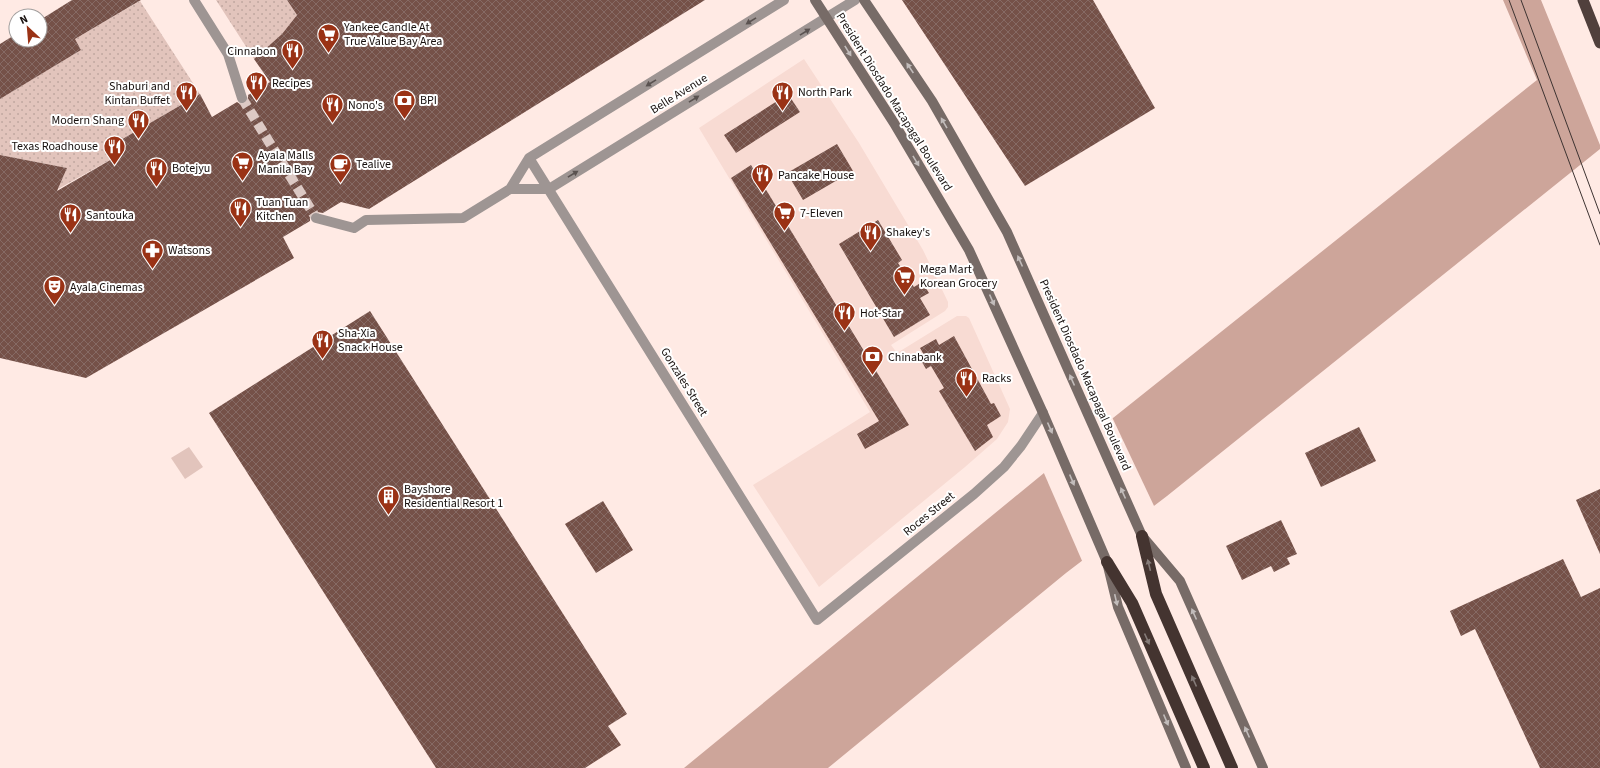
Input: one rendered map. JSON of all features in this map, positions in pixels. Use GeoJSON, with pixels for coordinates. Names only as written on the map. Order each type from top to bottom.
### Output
{"type":"FeatureCollection","features":[{"type":"Feature","properties":{"kind":"highway"},"geometry":{"type":"LineString","coordinates":[[1582,0],[1600,43]]}},
{"type":"Feature","properties":{"kind":"highway"},"geometry":{"type":"LineString","coordinates":[[1140,532],[1156,594],[1232,768]]}},
{"type":"Feature","properties":{"kind":"highway"},"geometry":{"type":"LineString","coordinates":[[1106,559],[1132,603],[1204,768]]}},
{"type":"Feature","properties":{"kind":"main road","name":"President Diosdado Macapagal Boulevard"},"geometry":{"type":"LineString","coordinates":[[815,0],[894,123],[969,250],[1057,444],[1106,559],[1118,607],[1186,768]]}},
{"type":"Feature","properties":{"kind":"main road","name":"President Diosdado Macapagal Boulevard"},"geometry":{"type":"LineString","coordinates":[[864,0],[932,101],[1007,232],[1140,532],[1180,581],[1263,768]]}},
{"type":"Feature","properties":{"kind":"street"},"geometry":{"type":"LineString","coordinates":[[194,0],[228,54],[242,98]]}},
{"type":"Feature","properties":{"kind":"street","name":"Belle Avenue"},"geometry":{"type":"LineString","coordinates":[[316,218],[354,228],[366,220],[463,218],[510,189],[529,158],[784,0]]}},
{"type":"Feature","properties":{"kind":"street","name":"Belle Avenue"},"geometry":{"type":"LineString","coordinates":[[510,189],[549,188],[855,0]]}},
{"type":"Feature","properties":{"kind":"street","name":"Gonzales Street"},"geometry":{"type":"LineString","coordinates":[[529,158],[816,620]]}},
{"type":"Feature","properties":{"kind":"street","name":"Roces Street"},"geometry":{"type":"LineString","coordinates":[[816,620],[974,494],[1004,467],[1021,446],[1043,413]]}},
{"type":"Feature","properties":{"kind":"shaded area"},"geometry":{"type":"Polygon","coordinates":[[[216,0],[287,0],[297,15],[282,34],[254,59],[216,0]]]}},
{"type":"Feature","properties":{"kind":"shaded area"},"geometry":{"type":"Polygon","coordinates":[[[1503,0],[1541,0],[1600,145],[1600,149],[1167,496],[1066,573],[828,768],[684,768],[1044,473],[1537,80],[1503,0]]]}},
{"type":"Feature","properties":{"kind":"shaded area"},"geometry":{"type":"Polygon","coordinates":[[[140,1],[200,94],[119,141],[124,152],[58,189],[67,168],[0,155],[0,99],[81,50],[75,39],[140,1]]]}},
{"type":"Feature","properties":{"kind":"shaded area"},"geometry":{"type":"Polygon","coordinates":[[[804,59],[859,143],[923,250],[948,302],[948,307],[945,311],[891,345],[897,353],[957,316],[966,316],[969,318],[1010,409],[1008,422],[997,439],[819,587],[753,485],[870,412],[699,128],[804,59]]]}},
{"type":"Feature","properties":{"kind":"shaded area"},"geometry":{"type":"Polygon","coordinates":[[[189,447],[203,467],[185,479],[171,458],[189,447]]]}},
{"type":"Feature","properties":{"kind":"pier"},"geometry":{"type":"Polygon","coordinates":[[[1112,417],[1155,508],[1083,563],[1043,471],[1112,417]]]}},
{"type":"Feature","properties":{"kind":"building"},"geometry":{"type":"Polygon","coordinates":[[[72,0],[141,0],[75,39],[81,50],[0,99],[0,44],[8,39],[8,48],[48,48],[48,15],[72,0]]]}},
{"type":"Feature","properties":{"kind":"building","name":"Ayala Malls Manila Bay"},"geometry":{"type":"Polygon","coordinates":[[[287,0],[705,0],[369,209],[341,202],[323,213],[312,213],[310,221],[283,237],[294,258],[86,378],[0,358],[0,155],[67,168],[57,191],[124,152],[119,141],[200,94],[212,117],[237,102],[244,104],[248,100],[248,95],[270,82],[254,59],[282,34],[297,15],[287,0]]]}},
{"type":"Feature","properties":{"kind":"building"},"geometry":{"type":"Polygon","coordinates":[[[902,0],[1093,0],[1155,108],[1025,186],[902,0]]]}},
{"type":"Feature","properties":{"kind":"building"},"geometry":{"type":"Polygon","coordinates":[[[788,94],[800,112],[736,153],[724,135],[788,94]]]}},
{"type":"Feature","properties":{"kind":"building"},"geometry":{"type":"Polygon","coordinates":[[[837,144],[853,171],[803,200],[787,173],[837,144]]]}},
{"type":"Feature","properties":{"kind":"building"},"geometry":{"type":"Polygon","coordinates":[[[751,165],[909,425],[865,449],[857,434],[879,421],[731,178],[751,165]]]}},
{"type":"Feature","properties":{"kind":"building"},"geometry":{"type":"Polygon","coordinates":[[[878,220],[902,260],[898,263],[914,287],[922,282],[929,293],[920,298],[930,315],[894,337],[839,244],[878,220]]]}},
{"type":"Feature","properties":{"kind":"building","name":"Bayshore Residential Resort 1"},"geometry":{"type":"Polygon","coordinates":[[[370,311],[627,714],[608,726],[621,745],[585,768],[436,768],[209,413],[370,311]]]}},
{"type":"Feature","properties":{"kind":"building"},"geometry":{"type":"Polygon","coordinates":[[[954,336],[991,404],[994,403],[1001,416],[987,425],[993,437],[975,451],[939,391],[944,388],[931,366],[926,369],[919,357],[924,355],[920,348],[936,339],[939,345],[954,336]]]}},
{"type":"Feature","properties":{"kind":"building"},"geometry":{"type":"Polygon","coordinates":[[[1359,427],[1376,461],[1321,487],[1305,453],[1359,427]]]}},
{"type":"Feature","properties":{"kind":"building"},"geometry":{"type":"Polygon","coordinates":[[[1600,489],[1600,554],[1576,500],[1600,489]]]}},
{"type":"Feature","properties":{"kind":"building"},"geometry":{"type":"Polygon","coordinates":[[[603,501],[633,550],[596,573],[565,524],[603,501]]]}},
{"type":"Feature","properties":{"kind":"building"},"geometry":{"type":"Polygon","coordinates":[[[1281,520],[1297,554],[1287,558],[1290,564],[1274,572],[1271,566],[1242,580],[1226,546],[1281,520]]]}},
{"type":"Feature","properties":{"kind":"building"},"geometry":{"type":"Polygon","coordinates":[[[1563,559],[1581,597],[1600,588],[1600,768],[1540,768],[1475,629],[1461,636],[1450,611],[1563,559]]]}},
{"type":"Feature","properties":{"kind":"tunnel"},"geometry":{"type":"LineString","coordinates":[[242,98],[316,218]]}},
{"type":"Feature","properties":{"kind":"tram line"},"geometry":{"type":"LineString","coordinates":[[1509,0],[1600,245]]}},
{"type":"Feature","properties":{"kind":"tram line"},"geometry":{"type":"LineString","coordinates":[[1521,0],[1600,214]]}},
{"type":"Feature","properties":{"kind":"place","name":"Yankee Candle At True Value Bay Area"},"geometry":{"type":"Point","coordinates":[329,54]}},
{"type":"Feature","properties":{"kind":"place","name":"Cinnabon"},"geometry":{"type":"Point","coordinates":[292,70]}},
{"type":"Feature","properties":{"kind":"place","name":"Recipes"},"geometry":{"type":"Point","coordinates":[257,102]}},
{"type":"Feature","properties":{"kind":"place","name":"Shaburi and Kintan Buffet"},"geometry":{"type":"Point","coordinates":[186,112]}},
{"type":"Feature","properties":{"kind":"place","name":"North Park"},"geometry":{"type":"Point","coordinates":[783,112]}},
{"type":"Feature","properties":{"kind":"place","name":"BPI"},"geometry":{"type":"Point","coordinates":[405,120]}},
{"type":"Feature","properties":{"kind":"place","name":"Nono's"},"geometry":{"type":"Point","coordinates":[332,124]}},
{"type":"Feature","properties":{"kind":"place","name":"Modern Shang"},"geometry":{"type":"Point","coordinates":[139,140]}},
{"type":"Feature","properties":{"kind":"place","name":"Texas Roadhouse"},"geometry":{"type":"Point","coordinates":[114,166]}},
{"type":"Feature","properties":{"kind":"place","name":"Ayala Malls Manila Bay"},"geometry":{"type":"Point","coordinates":[242,182]}},
{"type":"Feature","properties":{"kind":"place","name":"Tealive"},"geometry":{"type":"Point","coordinates":[340,184]}},
{"type":"Feature","properties":{"kind":"place","name":"Botejyu"},"geometry":{"type":"Point","coordinates":[156,188]}},
{"type":"Feature","properties":{"kind":"place","name":"Pancake House"},"geometry":{"type":"Point","coordinates":[763,194]}},
{"type":"Feature","properties":{"kind":"place","name":"Tuan Tuan Kitchen"},"geometry":{"type":"Point","coordinates":[240,228]}},
{"type":"Feature","properties":{"kind":"place","name":"7-Eleven"},"geometry":{"type":"Point","coordinates":[784,232]}},
{"type":"Feature","properties":{"kind":"place","name":"Santouka"},"geometry":{"type":"Point","coordinates":[70,234]}},
{"type":"Feature","properties":{"kind":"place","name":"Shakey's"},"geometry":{"type":"Point","coordinates":[871,252]}},
{"type":"Feature","properties":{"kind":"place","name":"Watsons"},"geometry":{"type":"Point","coordinates":[152,270]}},
{"type":"Feature","properties":{"kind":"place","name":"Mega Mart Korean Grocery"},"geometry":{"type":"Point","coordinates":[904,296]}},
{"type":"Feature","properties":{"kind":"place","name":"Ayala Cinemas"},"geometry":{"type":"Point","coordinates":[55,306]}},
{"type":"Feature","properties":{"kind":"place","name":"Hot-Star"},"geometry":{"type":"Point","coordinates":[845,332]}},
{"type":"Feature","properties":{"kind":"place","name":"Sha-Xia Snack House"},"geometry":{"type":"Point","coordinates":[323,360]}},
{"type":"Feature","properties":{"kind":"place","name":"Chinabank"},"geometry":{"type":"Point","coordinates":[873,376]}},
{"type":"Feature","properties":{"kind":"place","name":"Racks"},"geometry":{"type":"Point","coordinates":[966,398]}},
{"type":"Feature","properties":{"kind":"place","name":"Bayshore Residential Resort 1"},"geometry":{"type":"Point","coordinates":[388,516]}}]}
